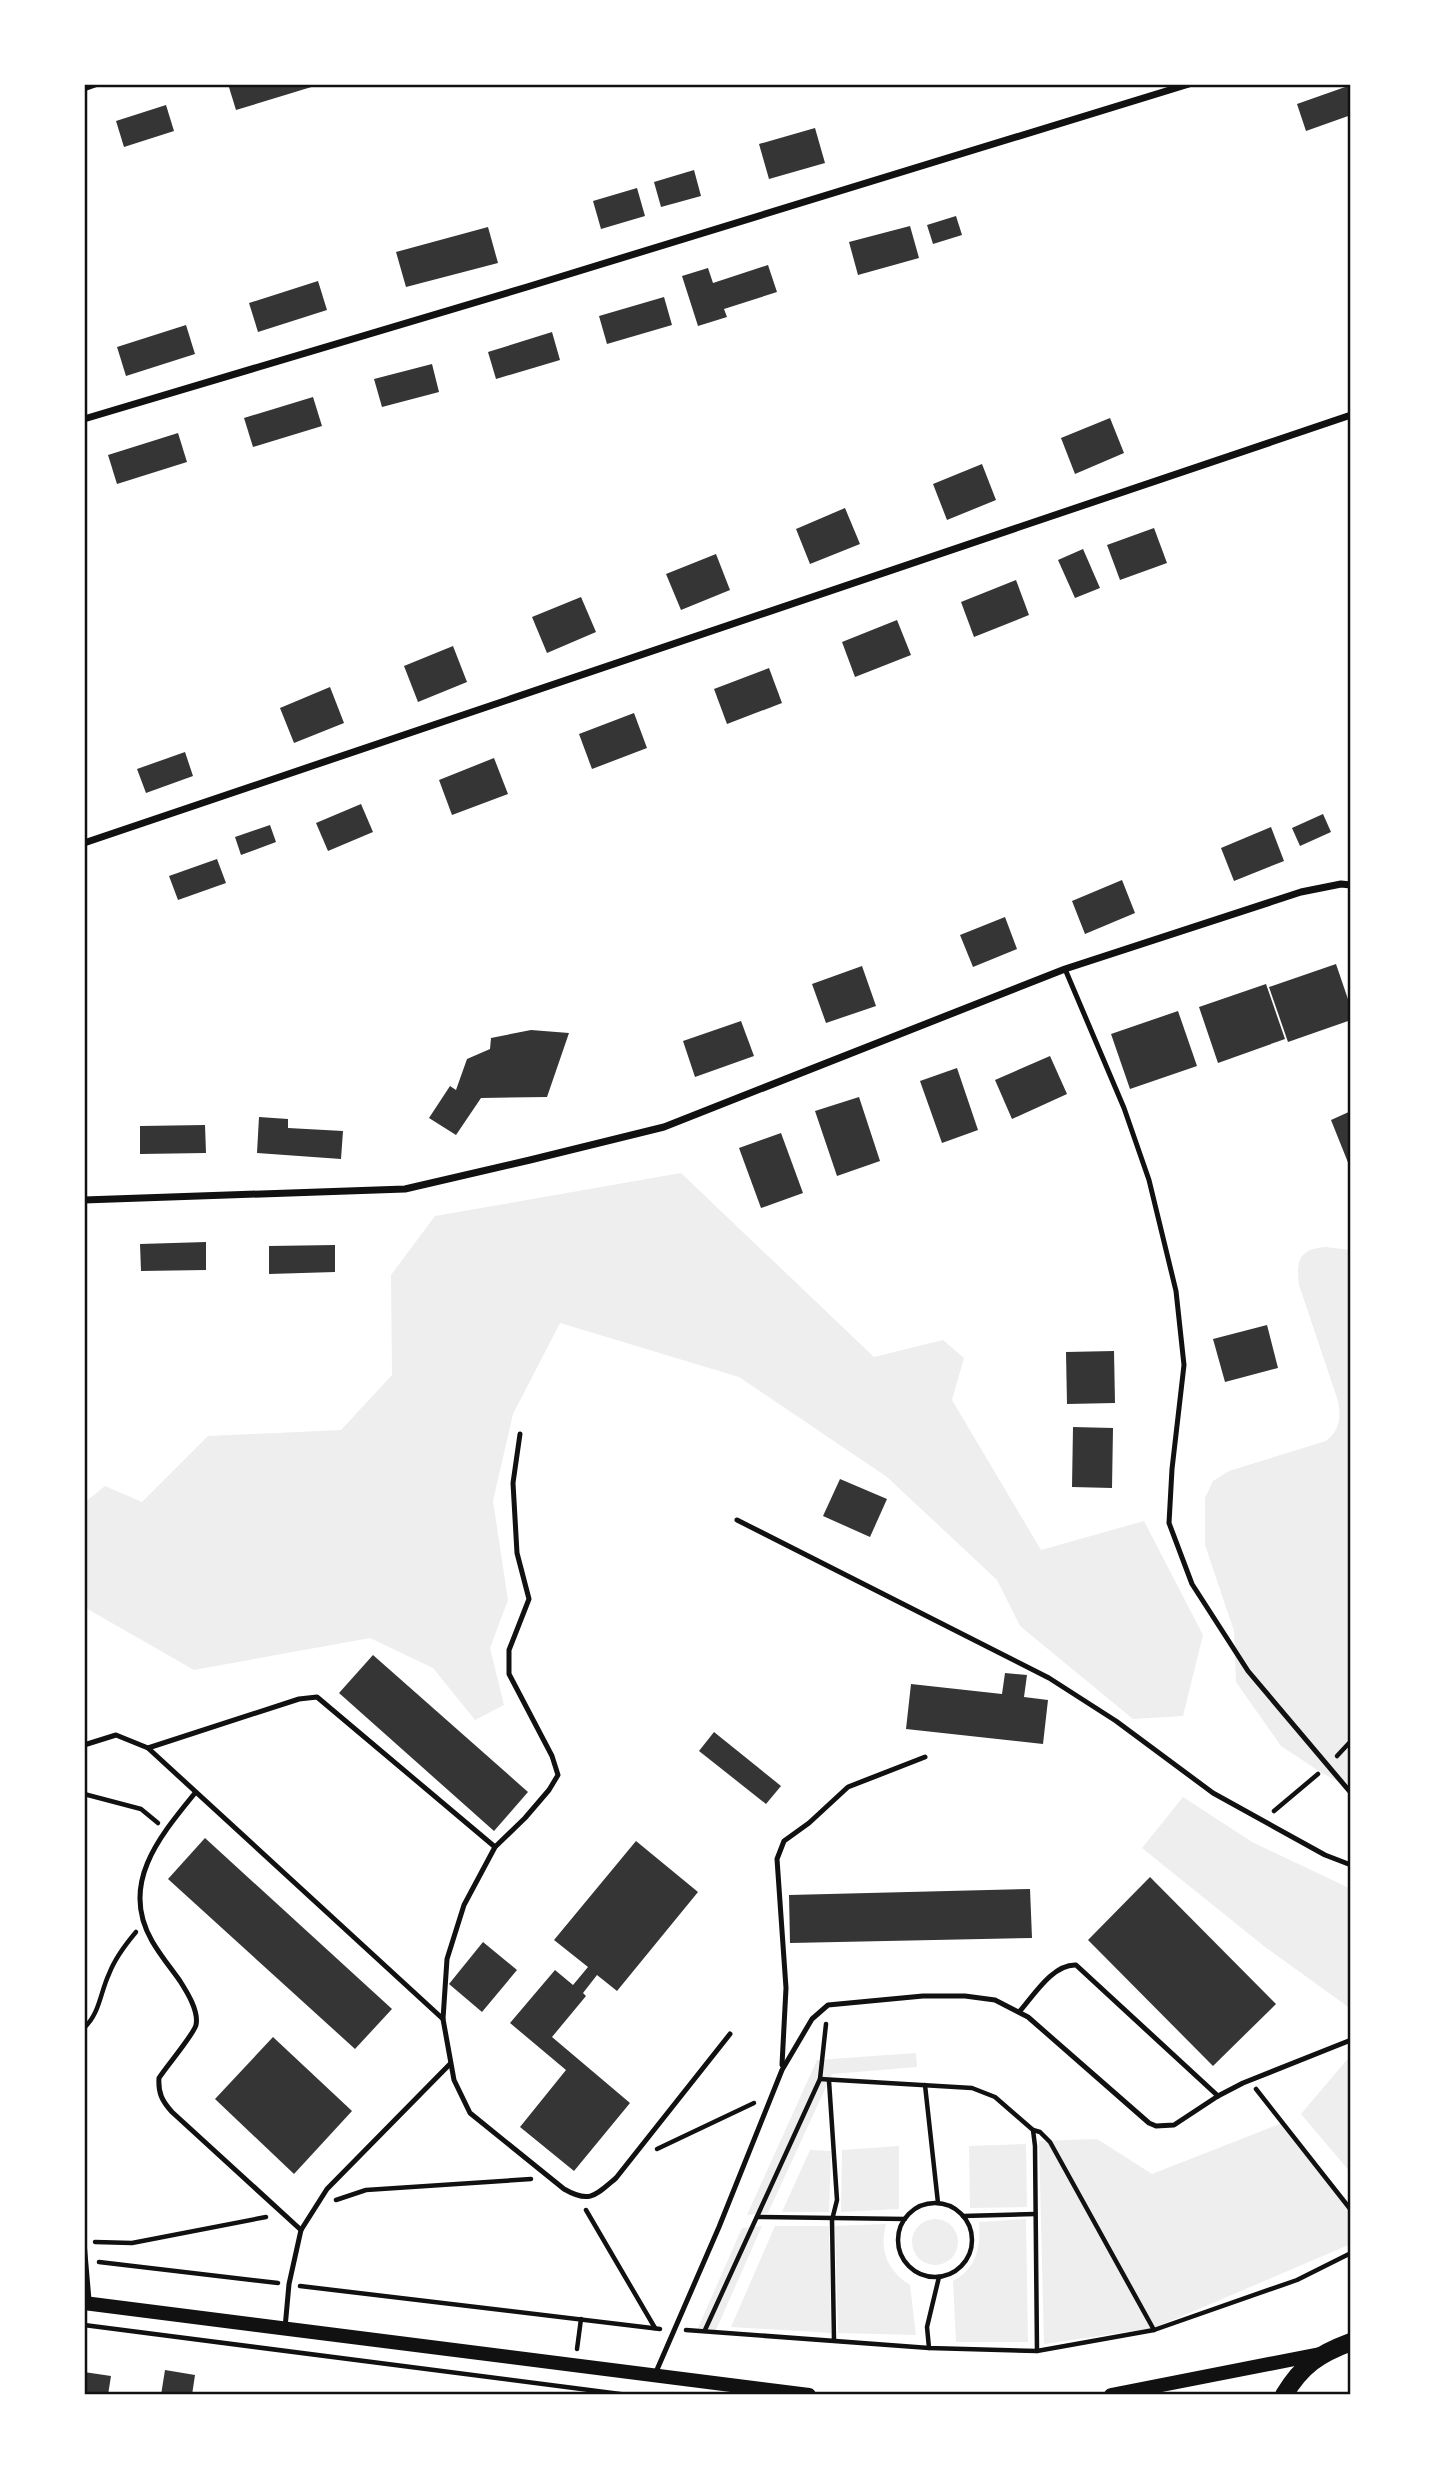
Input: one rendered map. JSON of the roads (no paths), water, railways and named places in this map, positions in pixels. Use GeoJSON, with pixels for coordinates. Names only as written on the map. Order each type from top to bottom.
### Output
{"type":"FeatureCollection","features":[{"type":"Feature","properties":{"kind":"main road"},"geometry":{"type":"LineString","coordinates":[[87,2303],[809,2395]]}},
{"type":"Feature","properties":{"kind":"main road"},"geometry":{"type":"LineString","coordinates":[[1111,2395],[1322,2353],[1351,2342]]}},
{"type":"Feature","properties":{"kind":"main road"},"geometry":{"type":"LineString","coordinates":[[1284,2395],[1296,2376],[1322,2353]]}},
{"type":"Feature","properties":{"kind":"street"},"geometry":{"type":"LineString","coordinates":[[84,419],[527,287],[1189,84]]}},
{"type":"Feature","properties":{"kind":"street"},"geometry":{"type":"LineString","coordinates":[[84,843],[1351,415]]}},
{"type":"Feature","properties":{"kind":"street"},"geometry":{"type":"LineString","coordinates":[[84,1200],[405,1189],[664,1127],[1065,969],[1301,892],[1341,884],[1351,885]]}},
{"type":"Feature","properties":{"kind":"lane"},"geometry":{"type":"LineString","coordinates":[[84,89],[98,84]]}},
{"type":"Feature","properties":{"kind":"lane"},"geometry":{"type":"LineString","coordinates":[[1065,969],[1124,1108],[1149,1180],[1176,1291],[1184,1365],[1172,1469],[1169,1523],[1192,1584],[1248,1671],[1351,1793]]}},
{"type":"Feature","properties":{"kind":"lane"},"geometry":{"type":"LineString","coordinates":[[520,1434],[513,1483],[517,1553],[529,1598],[509,1650],[509,1674],[552,1756],[558,1775],[533,1809],[495,1847],[464,1905],[447,1959],[443,2019],[454,2080],[470,2113],[564,2189],[578,2197],[593,2197],[616,2178],[730,2034]]}},
{"type":"Feature","properties":{"kind":"lane"},"geometry":{"type":"LineString","coordinates":[[737,1520],[1049,1678],[1115,1721],[1213,1793],[1325,1855],[1351,1865]]}},
{"type":"Feature","properties":{"kind":"lane"},"geometry":{"type":"LineString","coordinates":[[148,1748],[299,1699],[317,1698],[495,1847]]}},
{"type":"Feature","properties":{"kind":"lane"},"geometry":{"type":"LineString","coordinates":[[84,1745],[116,1735],[148,1748],[443,2019]]}},
{"type":"Feature","properties":{"kind":"lane"},"geometry":{"type":"LineString","coordinates":[[782,2070],[786,1988],[777,1859],[785,1841],[809,1824],[848,1787],[925,1756]]}},
{"type":"Feature","properties":{"kind":"lane"},"geometry":{"type":"LineString","coordinates":[[195,1793],[151,1855],[139,1885],[140,1909],[151,1939],[186,1990],[195,2015],[196,2026],[159,2078],[158,2088],[162,2101],[301,2230]]}},
{"type":"Feature","properties":{"kind":"lane"},"geometry":{"type":"LineString","coordinates":[[1020,2011],[1049,1977],[1066,1964],[1076,1965],[1218,2096]]}},
{"type":"Feature","properties":{"kind":"lane"},"geometry":{"type":"LineString","coordinates":[[654,2375],[782,2070],[812,2019],[828,2005],[923,1996],[965,1996],[995,2000],[1020,2011],[1149,2123],[1156,2126],[1174,2125],[1218,2096],[1351,2040]]}},
{"type":"Feature","properties":{"kind":"lane"},"geometry":{"type":"LineString","coordinates":[[285,2328],[289,2284],[301,2230],[327,2189],[450,2064]]}},
{"type":"Feature","properties":{"kind":"lane"},"geometry":{"type":"LineString","coordinates":[[84,2242],[87,2303]]}}]}
